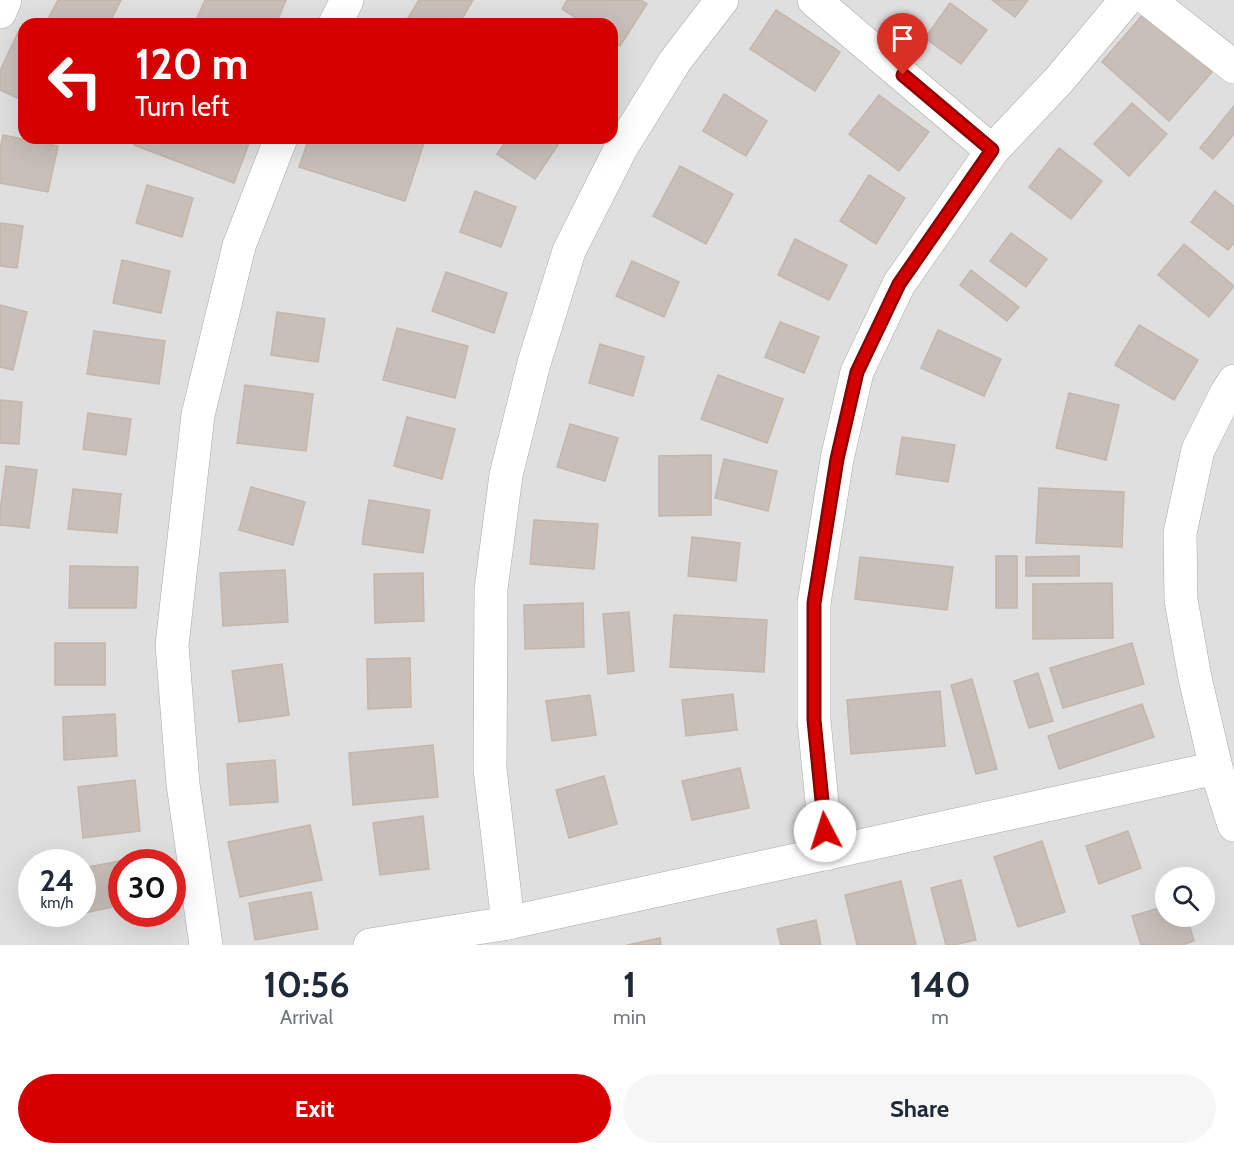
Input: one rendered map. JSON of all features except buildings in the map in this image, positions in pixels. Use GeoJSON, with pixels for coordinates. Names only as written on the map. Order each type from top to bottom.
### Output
{"type":"FeatureCollection","features":[{"type":"Feature","properties":{"kind":"street"},"geometry":{"type":"LineString","coordinates":[[0,12],[6,0]]}},
{"type":"Feature","properties":{"kind":"street"},"geometry":{"type":"LineString","coordinates":[[338,18],[347,0]]}},
{"type":"Feature","properties":{"kind":"street"},"geometry":{"type":"LineString","coordinates":[[508,923],[490,769],[491,589],[506,475],[534,363],[569,251],[621,148],[675,61],[722,0]]}},
{"type":"Feature","properties":{"kind":"street"},"geometry":{"type":"LineString","coordinates":[[814,0],[992,150]]}},
{"type":"Feature","properties":{"kind":"street"},"geometry":{"type":"LineString","coordinates":[[827,854],[814,720],[814,603],[837,459],[857,372],[899,284],[992,150],[1059,80],[1126,0]]}},
{"type":"Feature","properties":{"kind":"street"},"geometry":{"type":"LineString","coordinates":[[1149,0],[1234,67]]}},
{"type":"Feature","properties":{"kind":"street"},"geometry":{"type":"LineString","coordinates":[[206,945],[183,784],[172,645],[198,415],[239,246],[279,144]]}},
{"type":"Feature","properties":{"kind":"street"},"geometry":{"type":"LineString","coordinates":[[1234,381],[1198,450],[1180,533],[1181,600],[1195,678],[1216,768],[1234,825]]}},
{"type":"Feature","properties":{"kind":"street"},"geometry":{"type":"LineString","coordinates":[[370,945],[508,923],[1216,768]]}},
{"type":"Feature","properties":{"kind":"shaded area"},"geometry":{"type":"Polygon","coordinates":[[[0,0],[1234,0],[1234,945],[0,945],[0,0]]]}},
{"type":"Feature","properties":{"kind":"route"},"geometry":{"type":"LineString","coordinates":[[825,831],[814,720],[814,603],[837,459],[857,372],[899,284],[992,150],[903,75]]}}]}
